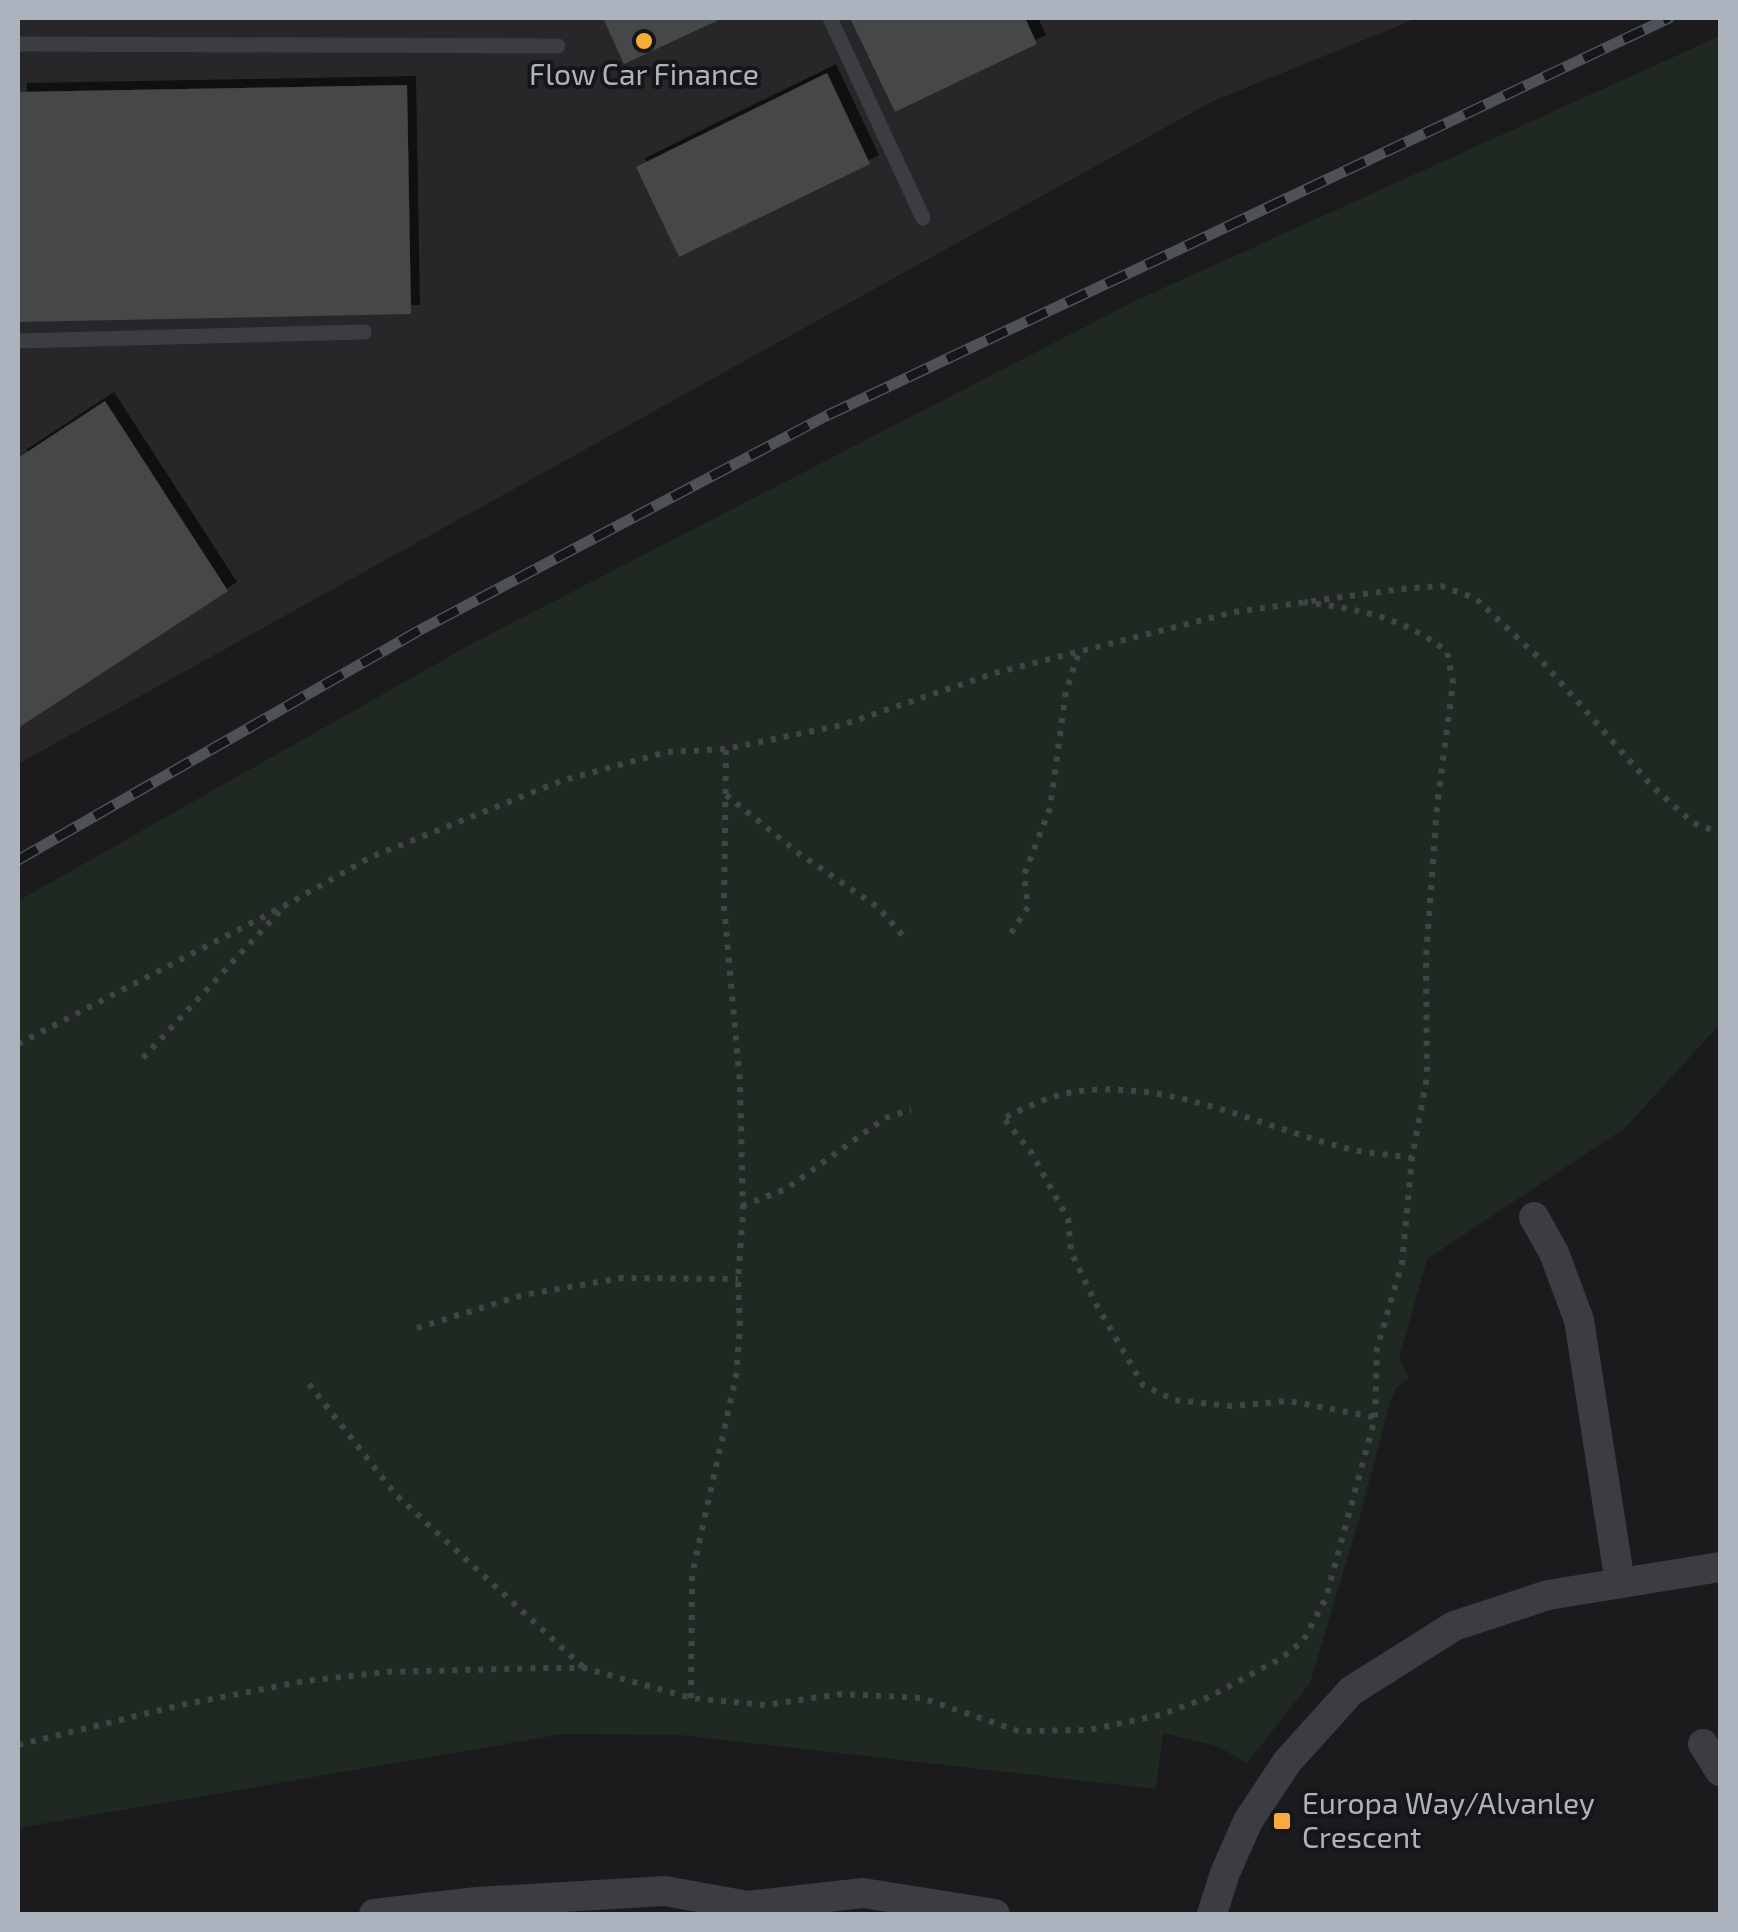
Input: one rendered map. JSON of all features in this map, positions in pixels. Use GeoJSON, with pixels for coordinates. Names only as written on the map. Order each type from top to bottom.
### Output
{"type":"FeatureCollection","features":[{"type":"Feature","properties":{"kind":"street"},"geometry":{"type":"LineString","coordinates":[[1534,1218],[1554,1253],[1579,1320],[1620,1583]]}},
{"type":"Feature","properties":{"kind":"street"},"geometry":{"type":"LineString","coordinates":[[1212,1914],[1248,1821],[1286,1762],[1351,1690],[1454,1626],[1548,1595],[1720,1567]]}},
{"type":"Feature","properties":{"kind":"street"},"geometry":{"type":"LineString","coordinates":[[1703,1744],[1720,1771]]}},
{"type":"Feature","properties":{"kind":"street"},"geometry":{"type":"LineString","coordinates":[[374,1914],[477,1902],[665,1891],[748,1910],[863,1893],[995,1914]]}},
{"type":"Feature","properties":{"kind":"lane"},"geometry":{"type":"LineString","coordinates":[[830,18],[923,218]]}},
{"type":"Feature","properties":{"kind":"lane"},"geometry":{"type":"LineString","coordinates":[[18,44],[558,46]]}},
{"type":"Feature","properties":{"kind":"lane"},"geometry":{"type":"LineString","coordinates":[[18,341],[364,332]]}},
{"type":"Feature","properties":{"kind":"path"},"geometry":{"type":"LineString","coordinates":[[18,1044],[371,857],[561,781],[667,752],[726,748],[842,725],[995,673],[1234,612],[1304,602],[1440,586],[1475,598],[1540,660],[1652,786],[1693,823],[1720,833]]}},
{"type":"Feature","properties":{"kind":"path"},"geometry":{"type":"LineString","coordinates":[[18,1745],[305,1680],[386,1672],[584,1668],[691,1698],[765,1705],[841,1694],[922,1698],[1018,1731],[1089,1730],[1160,1715],[1209,1697],[1280,1659],[1303,1641],[1326,1598],[1375,1418],[1377,1349],[1402,1263],[1412,1158],[1426,1077],[1426,958],[1437,806],[1453,682],[1448,650],[1422,632],[1370,611],[1304,602]]}},
{"type":"Feature","properties":{"kind":"path"},"geometry":{"type":"LineString","coordinates":[[1011,932],[1028,907],[1024,876],[1050,808],[1066,691],[1078,652]]}},
{"type":"Feature","properties":{"kind":"path"},"geometry":{"type":"LineString","coordinates":[[691,1698],[692,1575],[736,1376],[740,1328],[740,1083],[724,907],[726,748]]}},
{"type":"Feature","properties":{"kind":"path"},"geometry":{"type":"LineString","coordinates":[[725,794],[797,852],[879,908],[903,936]]}},
{"type":"Feature","properties":{"kind":"path"},"geometry":{"type":"LineString","coordinates":[[143,1058],[286,905]]}},
{"type":"Feature","properties":{"kind":"path"},"geometry":{"type":"LineString","coordinates":[[1375,1418],[1289,1402],[1230,1406],[1174,1400],[1143,1385],[1096,1304],[1072,1252],[1068,1219],[1032,1152],[1006,1118],[1035,1103],[1077,1091],[1144,1090],[1203,1103],[1359,1151],[1412,1158]]}},
{"type":"Feature","properties":{"kind":"path"},"geometry":{"type":"LineString","coordinates":[[742,1206],[786,1188],[885,1118],[911,1110]]}},
{"type":"Feature","properties":{"kind":"path"},"geometry":{"type":"LineString","coordinates":[[417,1328],[523,1294],[622,1278],[738,1279]]}},
{"type":"Feature","properties":{"kind":"path"},"geometry":{"type":"LineString","coordinates":[[309,1384],[396,1495],[584,1668]]}},
{"type":"Feature","properties":{"kind":"shaded area"},"geometry":{"type":"Polygon","coordinates":[[[18,18],[1418,18],[1213,101],[18,764],[18,18]]]}},
{"type":"Feature","properties":{"kind":"shaded area"},"geometry":{"type":"Polygon","coordinates":[[[1720,36],[1720,1024],[1625,1128],[1427,1259],[1399,1358],[1409,1378],[1396,1388],[1390,1402],[1310,1683],[1247,1763],[1217,1746],[1163,1733],[1156,1789],[680,1735],[563,1734],[18,1828],[18,901],[475,642],[1135,301],[1720,36]]]}},
{"type":"Feature","properties":{"kind":"building","name":"Flow Car Finance"},"geometry":{"type":"Polygon","coordinates":[[[603,18],[723,18],[624,64],[603,18]]]}},
{"type":"Feature","properties":{"kind":"building"},"geometry":{"type":"Polygon","coordinates":[[[850,18],[1025,18],[1037,44],[895,112],[850,18]]]}},
{"type":"Feature","properties":{"kind":"building"},"geometry":{"type":"Polygon","coordinates":[[[827,73],[870,164],[679,257],[636,167],[827,73]]]}},
{"type":"Feature","properties":{"kind":"building"},"geometry":{"type":"Polygon","coordinates":[[[407,85],[411,314],[18,322],[18,92],[407,85]]]}},
{"type":"Feature","properties":{"kind":"building"},"geometry":{"type":"Polygon","coordinates":[[[105,401],[228,591],[18,728],[18,458],[105,401]]]}},
{"type":"Feature","properties":{"kind":"railway"},"geometry":{"type":"LineString","coordinates":[[18,860],[420,630],[826,416],[1669,18]]}},
{"type":"Feature","properties":{"kind":"place","name":"Flow Car Finance"},"geometry":{"type":"Point","coordinates":[644,41]}},
{"type":"Feature","properties":{"kind":"place","name":"Europa Way/Alvanley Crescent"},"geometry":{"type":"Point","coordinates":[1282,1821]}}]}
